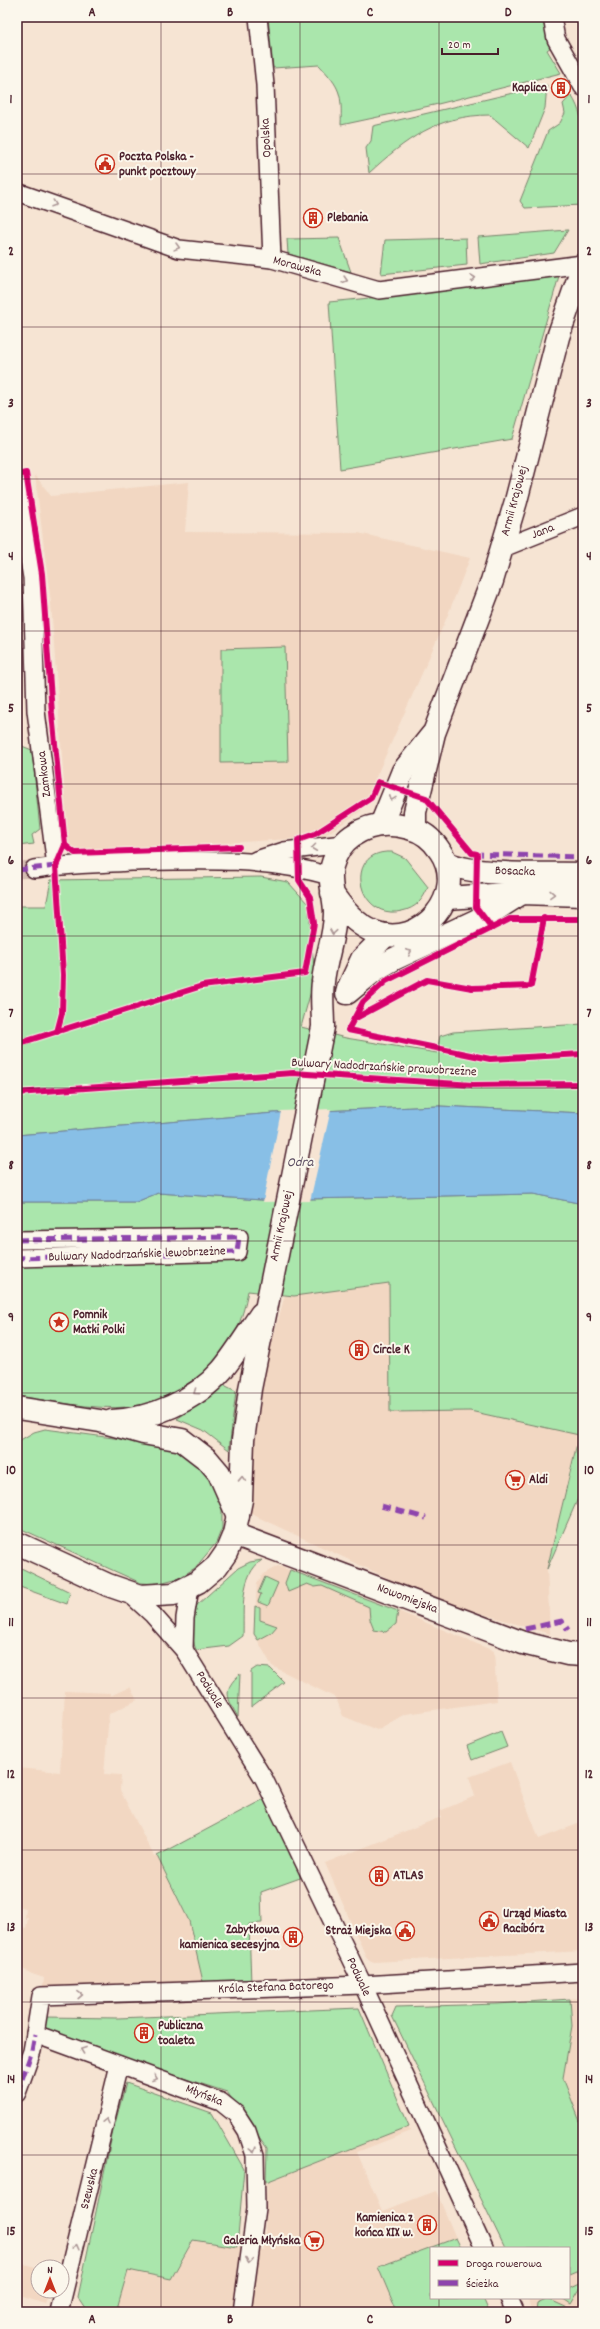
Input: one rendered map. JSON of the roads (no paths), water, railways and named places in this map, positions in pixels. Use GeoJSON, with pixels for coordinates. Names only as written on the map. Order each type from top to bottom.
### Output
{"type":"FeatureCollection","features":[{"type":"Feature","properties":{"kind":"street","name":"Opolska"},"geometry":{"type":"LineString","coordinates":[[258,17],[264,85],[272,259]]}},
{"type":"Feature","properties":{"kind":"street"},"geometry":{"type":"LineString","coordinates":[[552,17],[556,39],[583,87]]}},
{"type":"Feature","properties":{"kind":"street","name":"Morawska"},"geometry":{"type":"LineString","coordinates":[[17,191],[178,248],[272,259],[379,290],[583,264]]}},
{"type":"Feature","properties":{"kind":"street","name":"Armii Krajowej"},"geometry":{"type":"LineString","coordinates":[[415,829],[415,812],[434,733],[492,581],[503,548],[558,337],[583,264]]}},
{"type":"Feature","properties":{"kind":"street","name":"Zamkowa"},"geometry":{"type":"LineString","coordinates":[[17,486],[32,578],[36,711],[56,866]]}},
{"type":"Feature","properties":{"kind":"street","name":"Jana"},"geometry":{"type":"LineString","coordinates":[[503,548],[583,516]]}},
{"type":"Feature","properties":{"kind":"street","name":"Armii Krajowej"},"geometry":{"type":"LineString","coordinates":[[381,825],[403,771],[434,733]]}},
{"type":"Feature","properties":{"kind":"street"},"geometry":{"type":"LineString","coordinates":[[393,824],[415,829],[437,846],[447,863],[450,880],[447,898],[431,921],[421,928],[409,932],[386,935],[374,932],[354,919],[331,885],[332,864],[343,844],[360,830],[393,824]]}},
{"type":"Feature","properties":{"kind":"street"},"geometry":{"type":"LineString","coordinates":[[254,861],[284,851],[343,844]]}},
{"type":"Feature","properties":{"kind":"street"},"geometry":{"type":"LineString","coordinates":[[34,869],[56,866],[183,860],[254,861],[331,885]]}},
{"type":"Feature","properties":{"kind":"street","name":"Bosacka"},"geometry":{"type":"LineString","coordinates":[[447,863],[457,868],[476,871],[583,874]]}},
{"type":"Feature","properties":{"kind":"street","name":"Armii Krajowej"},"geometry":{"type":"LineString","coordinates":[[190,1588],[216,1566],[226,1553],[236,1526],[246,1409],[267,1298],[323,1027],[322,983],[335,913],[331,885]]}},
{"type":"Feature","properties":{"kind":"street"},"geometry":{"type":"LineString","coordinates":[[347,992],[375,970],[394,959],[484,917],[522,893]]}},
{"type":"Feature","properties":{"kind":"street","name":"Bosacka"},"geometry":{"type":"LineString","coordinates":[[447,898],[522,893],[583,895]]}},
{"type":"Feature","properties":{"kind":"street","name":"Armii Krajowej"},"geometry":{"type":"LineString","coordinates":[[323,1027],[347,992],[362,959],[386,935]]}},
{"type":"Feature","properties":{"kind":"street","name":"Bulwary Nadodrzańskie lewobrzeżne"},"geometry":{"type":"LineString","coordinates":[[17,1240],[239,1237],[237,1252],[17,1258]]}},
{"type":"Feature","properties":{"kind":"street","name":"Armii Krajowej"},"geometry":{"type":"LineString","coordinates":[[100,1421],[148,1416],[169,1407],[192,1394],[221,1371],[267,1298]]}},
{"type":"Feature","properties":{"kind":"street"},"geometry":{"type":"LineString","coordinates":[[17,1408],[100,1421],[143,1433],[182,1440],[208,1460],[219,1473],[236,1526]]}},
{"type":"Feature","properties":{"kind":"street"},"geometry":{"type":"LineString","coordinates":[[17,1421],[44,1412]]}},
{"type":"Feature","properties":{"kind":"street","name":"Nowomiejska"},"geometry":{"type":"LineString","coordinates":[[236,1526],[523,1643],[568,1654],[583,1655]]}},
{"type":"Feature","properties":{"kind":"street"},"geometry":{"type":"LineString","coordinates":[[17,1543],[129,1593],[148,1597],[161,1596],[174,1594],[190,1588]]}},
{"type":"Feature","properties":{"kind":"street"},"geometry":{"type":"LineString","coordinates":[[184,1650],[185,1618],[190,1588]]}},
{"type":"Feature","properties":{"kind":"street","name":"Podwale"},"geometry":{"type":"LineString","coordinates":[[129,1593],[153,1615],[184,1650],[264,1779],[363,1985],[484,2247]]}},
{"type":"Feature","properties":{"kind":"street","name":"Króla Stefana Batorego"},"geometry":{"type":"LineString","coordinates":[[35,2034],[41,1996],[363,1985],[583,1972]]}},
{"type":"Feature","properties":{"kind":"street"},"geometry":{"type":"LineString","coordinates":[[17,2093],[32,2051],[35,2034]]}},
{"type":"Feature","properties":{"kind":"street","name":"Młyńska"},"geometry":{"type":"LineString","coordinates":[[35,2034],[221,2102],[236,2114],[247,2131],[255,2155],[256,2208],[242,2312]]}},
{"type":"Feature","properties":{"kind":"street","name":"Szewska"},"geometry":{"type":"LineString","coordinates":[[59,2312],[119,2065]]}},
{"type":"Feature","properties":{"kind":"street"},"geometry":{"type":"LineString","coordinates":[[508,2299],[515,2312]]}},
{"type":"Feature","properties":{"kind":"water","name":"Odra"},"geometry":{"type":"Polygon","coordinates":[[[439,1106],[583,1113],[583,1204],[533,1194],[262,1200],[158,1193],[136,1202],[17,1202],[17,1135],[274,1113],[439,1106]]]}},
{"type":"Feature","properties":{"kind":"tunnel"},"geometry":{"type":"LineString","coordinates":[[17,870],[34,869]]}},
{"type":"Feature","properties":{"kind":"place","name":"Kaplica"},"geometry":{"type":"Point","coordinates":[561,88]}},
{"type":"Feature","properties":{"kind":"place","name":"Poczta Polska - punkt pocztowy"},"geometry":{"type":"Point","coordinates":[105,164]}},
{"type":"Feature","properties":{"kind":"place","name":"Plebania"},"geometry":{"type":"Point","coordinates":[313,218]}},
{"type":"Feature","properties":{"kind":"place","name":"Pomnik Matki Polki"},"geometry":{"type":"Point","coordinates":[59,1322]}},
{"type":"Feature","properties":{"kind":"place","name":"Circle K"},"geometry":{"type":"Point","coordinates":[359,1350]}},
{"type":"Feature","properties":{"kind":"place","name":"Aldi"},"geometry":{"type":"Point","coordinates":[515,1480]}},
{"type":"Feature","properties":{"kind":"place","name":"ATLAS"},"geometry":{"type":"Point","coordinates":[379,1876]}},
{"type":"Feature","properties":{"kind":"place","name":"Urząd Miasta Racibórz"},"geometry":{"type":"Point","coordinates":[489,1921]}},
{"type":"Feature","properties":{"kind":"place","name":"Straż Miejska"},"geometry":{"type":"Point","coordinates":[405,1931]}},
{"type":"Feature","properties":{"kind":"place","name":"Zabytkowa kamienica secesyjna"},"geometry":{"type":"Point","coordinates":[293,1937]}},
{"type":"Feature","properties":{"kind":"place","name":"Publiczna toaleta"},"geometry":{"type":"Point","coordinates":[144,2033]}},
{"type":"Feature","properties":{"kind":"place","name":"Kamienica z końca XIX w."},"geometry":{"type":"Point","coordinates":[427,2225]}},
{"type":"Feature","properties":{"kind":"place","name":"Galeria Młyńska"},"geometry":{"type":"Point","coordinates":[314,2241]}}]}
